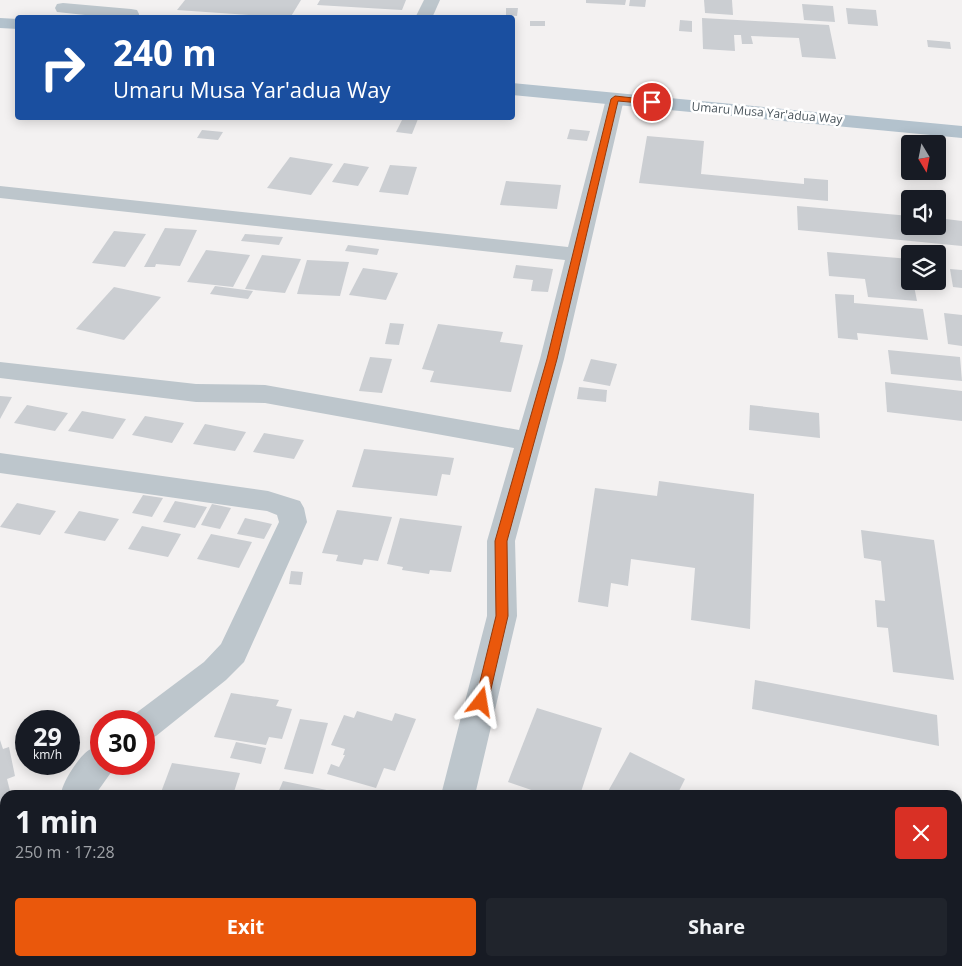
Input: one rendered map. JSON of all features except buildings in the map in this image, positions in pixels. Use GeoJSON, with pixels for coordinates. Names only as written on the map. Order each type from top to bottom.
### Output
{"type":"FeatureCollection","features":[{"type":"Feature","properties":{"kind":"main road"},"geometry":{"type":"LineString","coordinates":[[0,22],[15,24]]}},
{"type":"Feature","properties":{"kind":"main road","name":"Umaru Musa Yar'adua Way"},"geometry":{"type":"LineString","coordinates":[[515,89],[962,132]]}},
{"type":"Feature","properties":{"kind":"street"},"geometry":{"type":"LineString","coordinates":[[424,15],[432,0]]}},
{"type":"Feature","properties":{"kind":"street"},"geometry":{"type":"LineString","coordinates":[[63,8],[131,15]]}},
{"type":"Feature","properties":{"kind":"street"},"geometry":{"type":"LineString","coordinates":[[459,790],[502,616],[501,541],[578,255],[615,99]]}},
{"type":"Feature","properties":{"kind":"street"},"geometry":{"type":"LineString","coordinates":[[0,192],[578,255]]}},
{"type":"Feature","properties":{"kind":"street"},"geometry":{"type":"LineString","coordinates":[[0,370],[196,393],[265,394],[529,441]]}},
{"type":"Feature","properties":{"kind":"street"},"geometry":{"type":"LineString","coordinates":[[0,463],[268,501],[290,508],[293,522],[233,653],[216,672],[155,718]]}},
{"type":"Feature","properties":{"kind":"street"},"geometry":{"type":"LineString","coordinates":[[79,790],[90,773]]}},
{"type":"Feature","properties":{"kind":"route"},"geometry":{"type":"LineString","coordinates":[[481,702],[502,616],[501,541],[552,359],[615,99],[652,102]]}}]}
